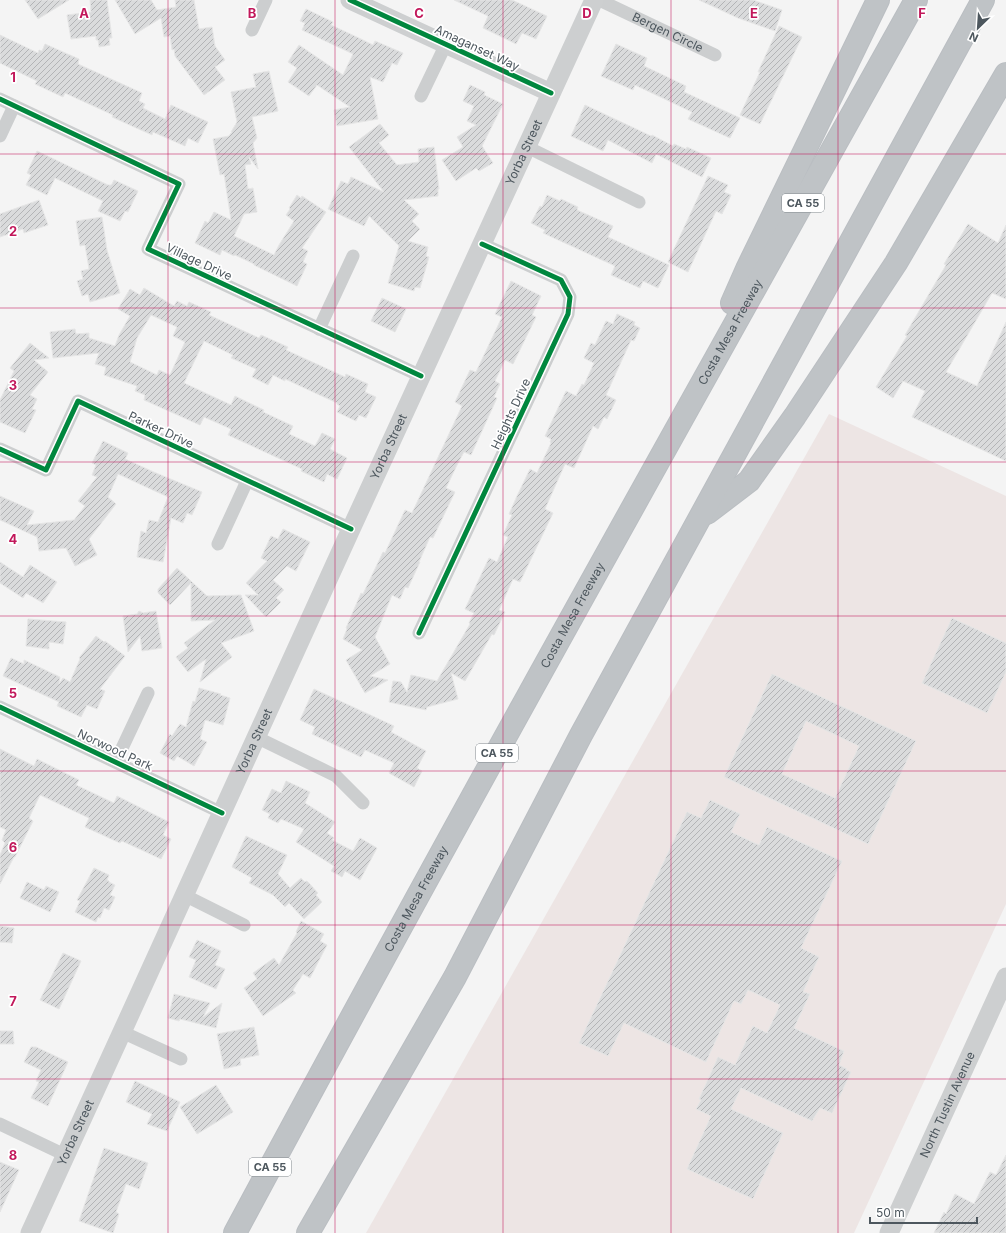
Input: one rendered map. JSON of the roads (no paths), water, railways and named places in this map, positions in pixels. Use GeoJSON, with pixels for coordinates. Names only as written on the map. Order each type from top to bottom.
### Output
{"type":"FeatureCollection","features":[{"type":"Feature","properties":{"kind":"highway"},"geometry":{"type":"LineString","coordinates":[[689,406],[747,269],[878,0]]}},
{"type":"Feature","properties":{"kind":"highway","name":"Costa Mesa Freeway"},"geometry":{"type":"LineString","coordinates":[[235,1233],[391,943],[916,0]]}},
{"type":"Feature","properties":{"kind":"highway"},"geometry":{"type":"LineString","coordinates":[[308,1233],[455,977],[581,736],[983,4]]}},
{"type":"Feature","properties":{"kind":"highway"},"geometry":{"type":"LineString","coordinates":[[701,517],[749,481],[795,416],[896,263],[1006,74]]}},
{"type":"Feature","properties":{"kind":"main road","name":"Amaganset Way"},"geometry":{"type":"LineString","coordinates":[[350,0],[552,93]]}},
{"type":"Feature","properties":{"kind":"main road","name":"Yorba Street"},"geometry":{"type":"LineString","coordinates":[[30,1233],[594,0]]}},
{"type":"Feature","properties":{"kind":"main road","name":"North Tustin Avenue"},"geometry":{"type":"LineString","coordinates":[[889,1233],[1006,977]]}},
{"type":"Feature","properties":{"kind":"street"},"geometry":{"type":"LineString","coordinates":[[252,30],[266,0]]}},
{"type":"Feature","properties":{"kind":"street","name":"Bergen Circle"},"geometry":{"type":"LineString","coordinates":[[599,0],[715,54]]}},
{"type":"Feature","properties":{"kind":"street","name":"Amaganset Way"},"geometry":{"type":"LineString","coordinates":[[421,96],[446,44]]}},
{"type":"Feature","properties":{"kind":"street","name":"Village Drive"},"geometry":{"type":"LineString","coordinates":[[0,99],[179,184],[148,249],[421,376]]}},
{"type":"Feature","properties":{"kind":"street"},"geometry":{"type":"LineString","coordinates":[[0,136],[14,106]]}},
{"type":"Feature","properties":{"kind":"street"},"geometry":{"type":"LineString","coordinates":[[527,147],[639,202]]}},
{"type":"Feature","properties":{"kind":"street","name":"Heights Drive"},"geometry":{"type":"LineString","coordinates":[[419,633],[568,314],[570,297],[561,280],[482,244]]}},
{"type":"Feature","properties":{"kind":"street"},"geometry":{"type":"LineString","coordinates":[[319,329],[353,256]]}},
{"type":"Feature","properties":{"kind":"street","name":"Parker Drive"},"geometry":{"type":"LineString","coordinates":[[0,449],[46,470],[78,401],[351,529]]}},
{"type":"Feature","properties":{"kind":"street"},"geometry":{"type":"LineString","coordinates":[[218,544],[247,481]]}},
{"type":"Feature","properties":{"kind":"street"},"geometry":{"type":"LineString","coordinates":[[116,761],[148,693]]}},
{"type":"Feature","properties":{"kind":"street","name":"Norwood Park"},"geometry":{"type":"LineString","coordinates":[[0,707],[222,812]]}},
{"type":"Feature","properties":{"kind":"street"},"geometry":{"type":"LineString","coordinates":[[256,737],[336,776],[363,803]]}},
{"type":"Feature","properties":{"kind":"street"},"geometry":{"type":"LineString","coordinates":[[184,895],[244,924]]}},
{"type":"Feature","properties":{"kind":"street"},"geometry":{"type":"LineString","coordinates":[[122,1032],[181,1059]]}},
{"type":"Feature","properties":{"kind":"street"},"geometry":{"type":"LineString","coordinates":[[0,1124],[65,1155]]}}]}
